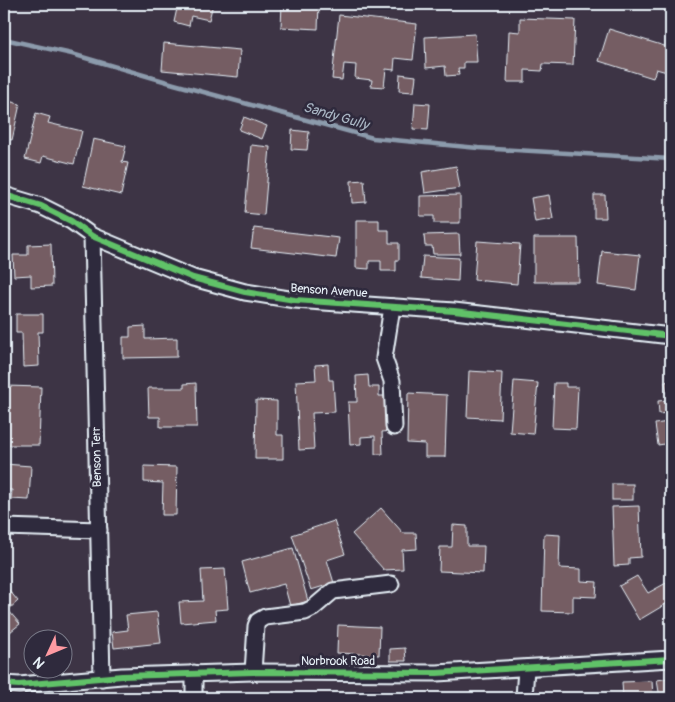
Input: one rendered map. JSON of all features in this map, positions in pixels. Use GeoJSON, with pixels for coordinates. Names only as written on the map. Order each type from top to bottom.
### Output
{"type":"FeatureCollection","features":[{"type":"Feature","properties":{"kind":"street","name":"Benson Avenue"},"geometry":{"type":"LineString","coordinates":[[4,195],[41,206],[72,221],[92,236],[193,278],[245,292],[295,300],[454,311],[671,336]]}},
{"type":"Feature","properties":{"kind":"street","name":"Benson Terr"},"geometry":{"type":"LineString","coordinates":[[92,236],[102,678]]}},
{"type":"Feature","properties":{"kind":"street"},"geometry":{"type":"LineString","coordinates":[[392,307],[384,358],[392,381],[394,427]]}},
{"type":"Feature","properties":{"kind":"street"},"geometry":{"type":"LineString","coordinates":[[4,527],[98,530]]}},
{"type":"Feature","properties":{"kind":"street"},"geometry":{"type":"LineString","coordinates":[[253,672],[258,620],[264,617],[305,612],[334,591],[391,584]]}},
{"type":"Feature","properties":{"kind":"street","name":"Norbrook Road"},"geometry":{"type":"LineString","coordinates":[[4,684],[19,685],[194,673],[437,673],[671,659]]}},
{"type":"Feature","properties":{"kind":"street"},"geometry":{"type":"LineString","coordinates":[[524,698],[526,668]]}},
{"type":"Feature","properties":{"kind":"street"},"geometry":{"type":"LineString","coordinates":[[194,673],[194,698]]}},
{"type":"Feature","properties":{"kind":"building"},"geometry":{"type":"Polygon","coordinates":[[[112,4],[136,4],[136,7],[112,8],[112,4]]]}},
{"type":"Feature","properties":{"kind":"building"},"geometry":{"type":"Polygon","coordinates":[[[178,4],[213,4],[209,20],[191,16],[189,26],[174,22],[178,4]]]}},
{"type":"Feature","properties":{"kind":"building"},"geometry":{"type":"Polygon","coordinates":[[[282,4],[319,4],[318,29],[281,27],[282,4]]]}},
{"type":"Feature","properties":{"kind":"building"},"geometry":{"type":"Polygon","coordinates":[[[339,15],[417,24],[413,60],[395,58],[394,70],[386,69],[384,87],[371,86],[372,80],[355,78],[356,65],[344,64],[342,80],[332,79],[339,15]]]}},
{"type":"Feature","properties":{"kind":"building"},"geometry":{"type":"Polygon","coordinates":[[[520,18],[575,20],[573,65],[543,64],[542,71],[525,70],[525,82],[507,82],[509,31],[520,32],[520,18]]]}},
{"type":"Feature","properties":{"kind":"building"},"geometry":{"type":"Polygon","coordinates":[[[609,29],[671,48],[671,59],[667,72],[656,69],[653,78],[599,61],[609,29]]]}},
{"type":"Feature","properties":{"kind":"building"},"geometry":{"type":"Polygon","coordinates":[[[475,34],[477,62],[464,62],[464,68],[458,68],[459,75],[446,76],[445,66],[426,68],[425,37],[475,34]]]}},
{"type":"Feature","properties":{"kind":"building"},"geometry":{"type":"Polygon","coordinates":[[[164,43],[240,50],[238,77],[162,70],[164,43]]]}},
{"type":"Feature","properties":{"kind":"building"},"geometry":{"type":"Polygon","coordinates":[[[400,74],[416,76],[414,92],[399,91],[400,74]]]}},
{"type":"Feature","properties":{"kind":"building"},"geometry":{"type":"Polygon","coordinates":[[[4,100],[20,104],[12,140],[4,138],[4,100]]]}},
{"type":"Feature","properties":{"kind":"building"},"geometry":{"type":"Polygon","coordinates":[[[415,103],[430,104],[428,130],[413,129],[415,103]]]}},
{"type":"Feature","properties":{"kind":"building"},"geometry":{"type":"Polygon","coordinates":[[[36,113],[50,117],[48,123],[82,131],[74,164],[43,156],[41,163],[25,159],[36,113]]]}},
{"type":"Feature","properties":{"kind":"building"},"geometry":{"type":"Polygon","coordinates":[[[244,117],[267,126],[262,139],[239,130],[244,117]]]}},
{"type":"Feature","properties":{"kind":"building"},"geometry":{"type":"Polygon","coordinates":[[[292,130],[309,132],[307,150],[291,149],[292,130]]]}},
{"type":"Feature","properties":{"kind":"building"},"geometry":{"type":"Polygon","coordinates":[[[93,139],[126,146],[122,162],[128,163],[121,195],[83,186],[93,139]]]}},
{"type":"Feature","properties":{"kind":"building"},"geometry":{"type":"Polygon","coordinates":[[[251,145],[270,147],[264,215],[245,213],[251,145]]]}},
{"type":"Feature","properties":{"kind":"building"},"geometry":{"type":"Polygon","coordinates":[[[456,166],[460,188],[425,193],[422,172],[456,166]]]}},
{"type":"Feature","properties":{"kind":"building"},"geometry":{"type":"Polygon","coordinates":[[[364,180],[366,202],[352,203],[351,181],[364,180]]]}},
{"type":"Feature","properties":{"kind":"building"},"geometry":{"type":"Polygon","coordinates":[[[460,195],[460,223],[434,223],[434,216],[420,216],[420,196],[460,195]]]}},
{"type":"Feature","properties":{"kind":"building"},"geometry":{"type":"Polygon","coordinates":[[[549,195],[553,219],[535,222],[531,198],[549,195]]]}},
{"type":"Feature","properties":{"kind":"building"},"geometry":{"type":"Polygon","coordinates":[[[594,195],[605,195],[606,218],[594,218],[594,195]]]}},
{"type":"Feature","properties":{"kind":"building"},"geometry":{"type":"Polygon","coordinates":[[[356,220],[379,220],[379,230],[389,230],[389,243],[399,243],[399,260],[396,260],[396,271],[381,271],[381,261],[369,261],[369,269],[356,268],[356,220]]]}},
{"type":"Feature","properties":{"kind":"building"},"geometry":{"type":"Polygon","coordinates":[[[254,228],[339,238],[336,258],[251,248],[254,228]]]}},
{"type":"Feature","properties":{"kind":"building"},"geometry":{"type":"Polygon","coordinates":[[[459,234],[460,254],[433,254],[432,246],[425,246],[424,235],[459,234]]]}},
{"type":"Feature","properties":{"kind":"building"},"geometry":{"type":"Polygon","coordinates":[[[534,238],[578,238],[579,282],[534,282],[534,238]]]}},
{"type":"Feature","properties":{"kind":"building"},"geometry":{"type":"Polygon","coordinates":[[[477,241],[520,244],[517,284],[474,280],[477,241]]]}},
{"type":"Feature","properties":{"kind":"building"},"geometry":{"type":"Polygon","coordinates":[[[51,244],[52,286],[31,287],[31,275],[14,276],[13,255],[28,255],[28,245],[51,244]]]}},
{"type":"Feature","properties":{"kind":"building"},"geometry":{"type":"Polygon","coordinates":[[[602,251],[640,255],[636,290],[598,285],[602,251]]]}},
{"type":"Feature","properties":{"kind":"building"},"geometry":{"type":"Polygon","coordinates":[[[423,256],[459,258],[458,281],[421,278],[423,256]]]}},
{"type":"Feature","properties":{"kind":"building"},"geometry":{"type":"Polygon","coordinates":[[[16,314],[43,314],[43,332],[38,332],[39,366],[23,367],[22,333],[16,333],[16,314]]]}},
{"type":"Feature","properties":{"kind":"building"},"geometry":{"type":"Polygon","coordinates":[[[145,326],[145,339],[177,338],[177,357],[123,358],[123,337],[130,337],[130,327],[145,326]]]}},
{"type":"Feature","properties":{"kind":"building"},"geometry":{"type":"Polygon","coordinates":[[[328,364],[329,380],[333,380],[335,412],[312,413],[314,449],[299,450],[296,381],[316,380],[315,365],[328,364]]]}},
{"type":"Feature","properties":{"kind":"building"},"geometry":{"type":"Polygon","coordinates":[[[469,371],[502,373],[500,419],[467,417],[469,371]]]}},
{"type":"Feature","properties":{"kind":"building"},"geometry":{"type":"Polygon","coordinates":[[[368,375],[369,387],[379,387],[379,396],[388,396],[390,431],[382,432],[383,454],[375,454],[375,436],[361,437],[361,444],[350,445],[348,402],[357,402],[356,376],[368,375]]]}},
{"type":"Feature","properties":{"kind":"building"},"geometry":{"type":"Polygon","coordinates":[[[514,381],[538,383],[533,434],[510,432],[514,381]]]}},
{"type":"Feature","properties":{"kind":"building"},"geometry":{"type":"Polygon","coordinates":[[[671,381],[671,443],[658,445],[655,424],[668,422],[667,413],[659,414],[658,401],[668,400],[665,382],[671,381]]]}},
{"type":"Feature","properties":{"kind":"building"},"geometry":{"type":"Polygon","coordinates":[[[196,383],[197,427],[160,427],[160,417],[149,417],[148,388],[184,388],[184,384],[196,383]]]}},
{"type":"Feature","properties":{"kind":"building"},"geometry":{"type":"Polygon","coordinates":[[[554,383],[566,383],[566,387],[578,387],[576,429],[552,428],[554,383]]]}},
{"type":"Feature","properties":{"kind":"building"},"geometry":{"type":"Polygon","coordinates":[[[6,386],[41,387],[39,445],[5,445],[6,386]]]}},
{"type":"Feature","properties":{"kind":"building"},"geometry":{"type":"Polygon","coordinates":[[[408,393],[447,395],[445,457],[425,457],[425,444],[407,443],[408,393]]]}},
{"type":"Feature","properties":{"kind":"building"},"geometry":{"type":"Polygon","coordinates":[[[256,400],[277,401],[277,435],[283,435],[283,459],[255,459],[256,400]]]}},
{"type":"Feature","properties":{"kind":"building"},"geometry":{"type":"Polygon","coordinates":[[[4,464],[31,466],[29,500],[11,499],[12,490],[4,490],[4,464]]]}},
{"type":"Feature","properties":{"kind":"building"},"geometry":{"type":"Polygon","coordinates":[[[144,466],[177,467],[176,515],[162,515],[163,483],[144,482],[144,466]]]}},
{"type":"Feature","properties":{"kind":"building"},"geometry":{"type":"Polygon","coordinates":[[[612,484],[633,484],[633,500],[612,500],[612,484]]]}},
{"type":"Feature","properties":{"kind":"building"},"geometry":{"type":"Polygon","coordinates":[[[639,506],[641,557],[629,558],[629,565],[614,566],[612,507],[639,506]]]}},
{"type":"Feature","properties":{"kind":"building"},"geometry":{"type":"Polygon","coordinates":[[[381,508],[403,533],[416,533],[417,549],[402,550],[403,569],[384,570],[352,534],[381,508]]]}},
{"type":"Feature","properties":{"kind":"building"},"geometry":{"type":"Polygon","coordinates":[[[334,521],[345,554],[327,560],[334,583],[311,590],[292,535],[334,521]]]}},
{"type":"Feature","properties":{"kind":"building"},"geometry":{"type":"Polygon","coordinates":[[[453,525],[467,526],[467,546],[484,546],[483,573],[439,571],[440,547],[452,547],[453,525]]]}},
{"type":"Feature","properties":{"kind":"building"},"geometry":{"type":"Polygon","coordinates":[[[544,534],[560,535],[559,568],[581,569],[581,581],[597,582],[596,597],[573,596],[573,612],[542,611],[544,534]]]}},
{"type":"Feature","properties":{"kind":"building"},"geometry":{"type":"Polygon","coordinates":[[[293,548],[308,601],[290,606],[284,584],[250,593],[242,562],[293,548]]]}},
{"type":"Feature","properties":{"kind":"building"},"geometry":{"type":"Polygon","coordinates":[[[225,569],[228,609],[215,610],[216,620],[181,623],[179,602],[203,601],[201,570],[225,569]]]}},
{"type":"Feature","properties":{"kind":"building"},"geometry":{"type":"Polygon","coordinates":[[[637,576],[648,593],[668,582],[671,588],[671,601],[639,620],[619,586],[637,576]]]}},
{"type":"Feature","properties":{"kind":"building"},"geometry":{"type":"Polygon","coordinates":[[[4,584],[18,601],[8,610],[20,624],[5,636],[4,634],[4,584]]]}},
{"type":"Feature","properties":{"kind":"building"},"geometry":{"type":"Polygon","coordinates":[[[157,612],[161,643],[114,648],[112,632],[128,630],[126,615],[157,612]]]}},
{"type":"Feature","properties":{"kind":"building"},"geometry":{"type":"Polygon","coordinates":[[[338,625],[380,627],[379,655],[337,653],[338,625]]]}},
{"type":"Feature","properties":{"kind":"building"},"geometry":{"type":"Polygon","coordinates":[[[405,648],[406,661],[390,661],[390,649],[405,648]]]}},
{"type":"Feature","properties":{"kind":"building"},"geometry":{"type":"Polygon","coordinates":[[[671,678],[671,698],[660,698],[657,680],[671,678]]]}},
{"type":"Feature","properties":{"kind":"building"},"geometry":{"type":"Polygon","coordinates":[[[652,681],[653,698],[623,698],[622,682],[652,681]]]}},
{"type":"Feature","properties":{"kind":"waterway","name":"Sandy Gully"},"geometry":{"type":"LineString","coordinates":[[4,39],[72,54],[373,138],[478,148],[671,159]]}},
{"type":"Feature","properties":{"kind":"cycle path"},"geometry":{"type":"LineString","coordinates":[[4,195],[41,206],[71,221],[92,236],[193,278],[245,292],[295,300],[454,311],[671,336]]}},
{"type":"Feature","properties":{"kind":"cycle path"},"geometry":{"type":"LineString","coordinates":[[4,684],[19,685],[122,676],[253,672],[437,673],[671,659]]}}]}
